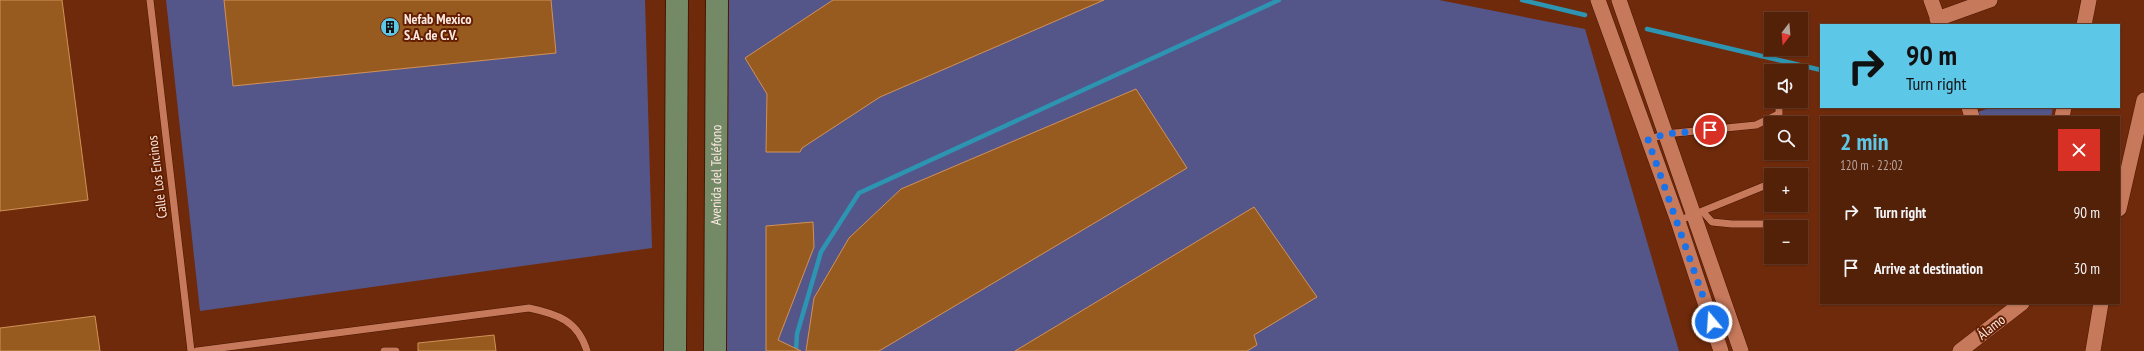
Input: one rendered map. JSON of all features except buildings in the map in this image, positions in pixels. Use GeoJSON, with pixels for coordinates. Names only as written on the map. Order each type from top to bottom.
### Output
{"type":"FeatureCollection","features":[{"type":"Feature","properties":{"kind":"main road"},"geometry":{"type":"LineString","coordinates":[[675,351],[677,0]]}},
{"type":"Feature","properties":{"kind":"main road","name":"Avenida del Teléfono"},"geometry":{"type":"LineString","coordinates":[[715,351],[717,0]]}},
{"type":"Feature","properties":{"kind":"street"},"geometry":{"type":"LineString","coordinates":[[1598,0],[1678,221],[1721,351]]}},
{"type":"Feature","properties":{"kind":"street"},"geometry":{"type":"LineString","coordinates":[[1619,0],[1665,134],[1699,214],[1741,351]]}},
{"type":"Feature","properties":{"kind":"street"},"geometry":{"type":"LineString","coordinates":[[1931,0],[1938,22],[1990,0]]}},
{"type":"Feature","properties":{"kind":"street"},"geometry":{"type":"LineString","coordinates":[[2084,24],[2089,0]]}},
{"type":"Feature","properties":{"kind":"street"},"geometry":{"type":"LineString","coordinates":[[2120,205],[2144,100]]}},
{"type":"Feature","properties":{"kind":"street","name":"Álamo"},"geometry":{"type":"LineString","coordinates":[[1960,351],[2021,304]]}},
{"type":"Feature","properties":{"kind":"street"},"geometry":{"type":"LineString","coordinates":[[2093,351],[2102,304]]}},
{"type":"Feature","properties":{"kind":"lane","name":"Calle Los Encinos"},"geometry":{"type":"LineString","coordinates":[[150,0],[191,351]]}},
{"type":"Feature","properties":{"kind":"lane"},"geometry":{"type":"LineString","coordinates":[[1648,140],[1665,134],[1756,125],[1778,114],[1778,108]]}},
{"type":"Feature","properties":{"kind":"lane"},"geometry":{"type":"LineString","coordinates":[[1678,221],[1699,214],[1764,186]]}},
{"type":"Feature","properties":{"kind":"lane"},"geometry":{"type":"LineString","coordinates":[[1699,214],[1712,222],[1732,224],[1764,224]]}},
{"type":"Feature","properties":{"kind":"lane"},"geometry":{"type":"LineString","coordinates":[[197,351],[529,308],[547,312],[567,321],[583,336],[587,351]]}},
{"type":"Feature","properties":{"kind":"lane"},"geometry":{"type":"LineString","coordinates":[[384,351],[396,351]]}},
{"type":"Feature","properties":{"kind":"shaded area"},"geometry":{"type":"Polygon","coordinates":[[[166,0],[645,0],[652,248],[200,311],[166,0]]]}},
{"type":"Feature","properties":{"kind":"shaded area"},"geometry":{"type":"Polygon","coordinates":[[[725,0],[1439,0],[1585,29],[1679,351],[725,351],[725,0]]]}},
{"type":"Feature","properties":{"kind":"shaded area"},"geometry":{"type":"Polygon","coordinates":[[[1989,108],[2053,108],[2051,116],[1980,116],[1978,112],[1989,108]]]}},
{"type":"Feature","properties":{"kind":"waterway"},"geometry":{"type":"LineString","coordinates":[[796,351],[797,334],[821,252],[859,193],[1279,0]]}},
{"type":"Feature","properties":{"kind":"waterway"},"geometry":{"type":"LineString","coordinates":[[1522,0],[1585,15]]}},
{"type":"Feature","properties":{"kind":"waterway"},"geometry":{"type":"LineString","coordinates":[[1647,29],[1820,70]]}},
{"type":"Feature","properties":{"kind":"place","name":"Nefab Mexico S.A. de C.V."},"geometry":{"type":"Point","coordinates":[390,27]}},
{"type":"Feature","properties":{"kind":"route"},"geometry":{"type":"LineString","coordinates":[[1710,130],[1665,134],[1648,140],[1678,221],[1712,322]]}}]}
